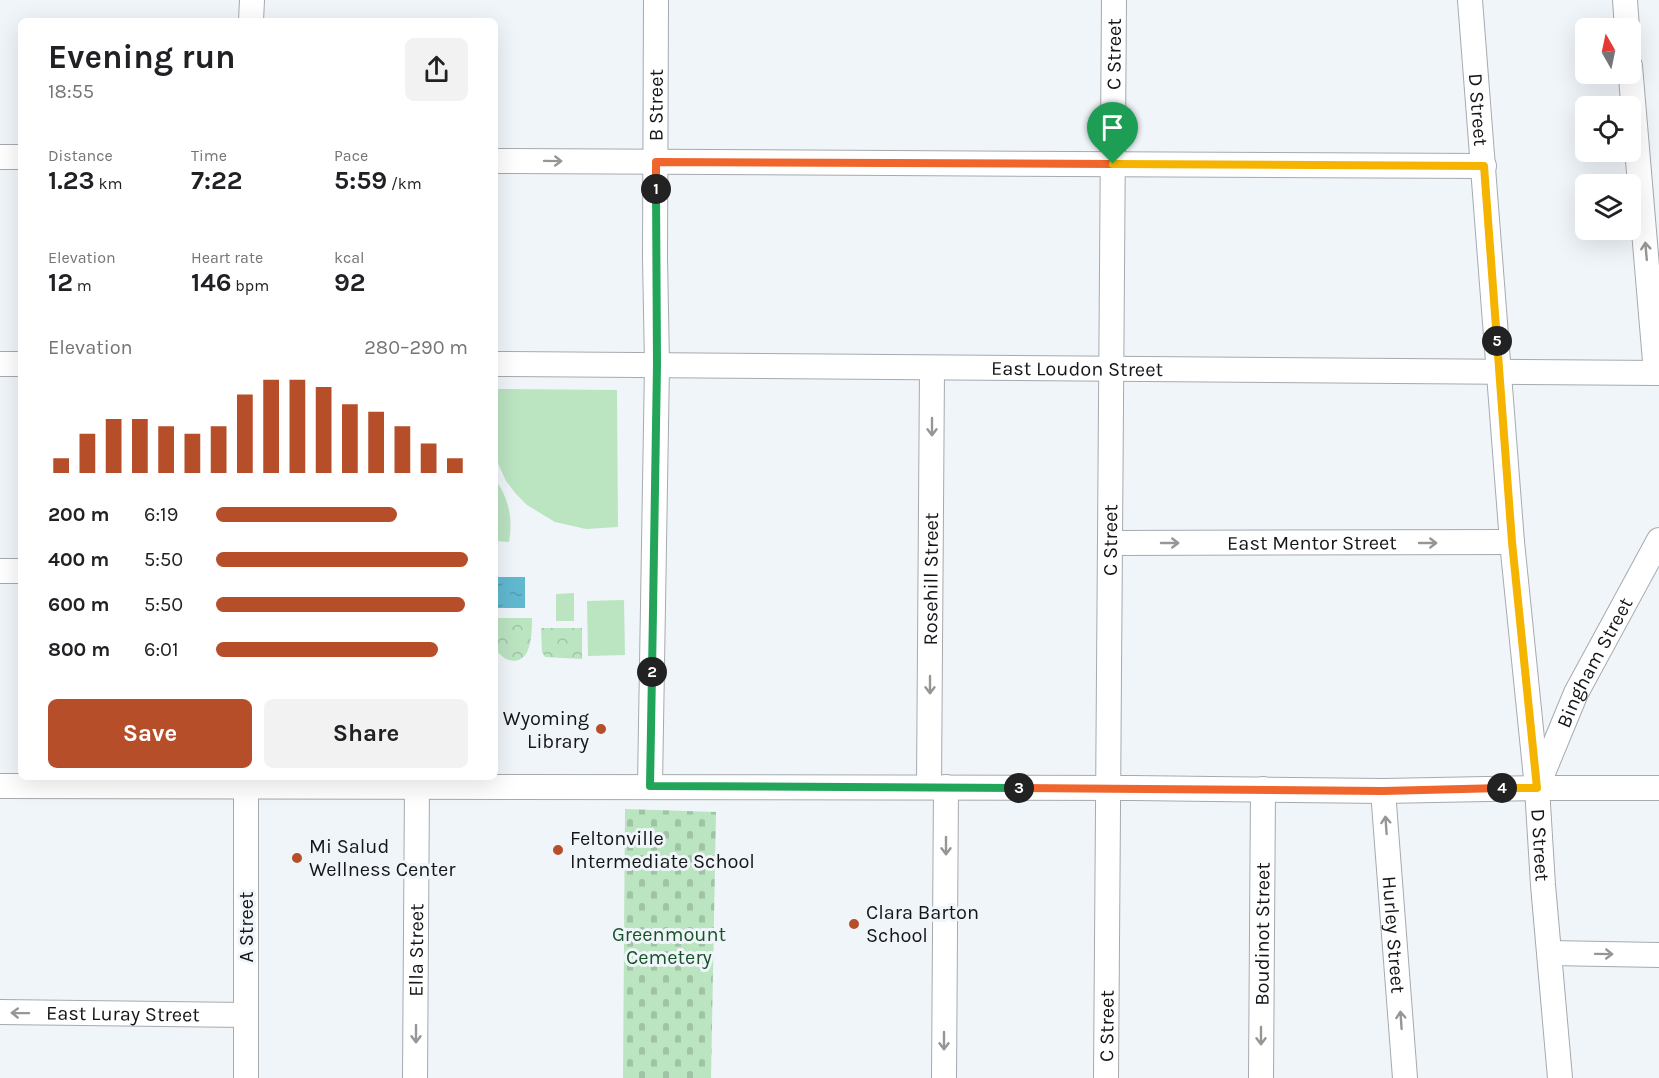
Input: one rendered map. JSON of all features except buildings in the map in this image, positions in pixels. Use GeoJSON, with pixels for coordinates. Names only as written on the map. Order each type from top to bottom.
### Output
{"type":"FeatureCollection","features":[{"type":"Feature","properties":{"kind":"street"},"geometry":{"type":"LineString","coordinates":[[251,18],[252,0]]}},
{"type":"Feature","properties":{"kind":"street","name":"B Street"},"geometry":{"type":"LineString","coordinates":[[650,786],[657,365],[656,0]]}},
{"type":"Feature","properties":{"kind":"street","name":"C Street"},"geometry":{"type":"LineString","coordinates":[[1106,1078],[1114,0]]}},
{"type":"Feature","properties":{"kind":"street","name":"D Street"},"geometry":{"type":"LineString","coordinates":[[1470,0],[1512,542],[1537,788],[1560,1078]]}},
{"type":"Feature","properties":{"kind":"street"},"geometry":{"type":"LineString","coordinates":[[1625,0],[1626,18]]}},
{"type":"Feature","properties":{"kind":"street"},"geometry":{"type":"LineString","coordinates":[[1632,84],[1658,373]]}},
{"type":"Feature","properties":{"kind":"street"},"geometry":{"type":"LineString","coordinates":[[0,157],[18,157]]}},
{"type":"Feature","properties":{"kind":"street"},"geometry":{"type":"LineString","coordinates":[[498,160],[1484,166]]}},
{"type":"Feature","properties":{"kind":"street"},"geometry":{"type":"LineString","coordinates":[[0,364],[18,364]]}},
{"type":"Feature","properties":{"kind":"street","name":"East Loudon Street"},"geometry":{"type":"LineString","coordinates":[[498,364],[1658,373]]}},
{"type":"Feature","properties":{"kind":"street","name":"Rosehill Street"},"geometry":{"type":"LineString","coordinates":[[932,369],[944,1078]]}},
{"type":"Feature","properties":{"kind":"street","name":"Bingham Street"},"geometry":{"type":"LineString","coordinates":[[1537,788],[1576,693],[1659,540]]}},
{"type":"Feature","properties":{"kind":"street","name":"East Mentor Street"},"geometry":{"type":"LineString","coordinates":[[1111,543],[1512,542]]}},
{"type":"Feature","properties":{"kind":"street"},"geometry":{"type":"LineString","coordinates":[[0,571],[18,571]]}},
{"type":"Feature","properties":{"kind":"street"},"geometry":{"type":"LineString","coordinates":[[0,786],[246,782],[417,786],[442,782],[650,786],[1383,791],[1659,788]]}},
{"type":"Feature","properties":{"kind":"street","name":"A Street"},"geometry":{"type":"LineString","coordinates":[[246,782],[246,1078]]}},
{"type":"Feature","properties":{"kind":"street","name":"Ella Street"},"geometry":{"type":"LineString","coordinates":[[415,1078],[417,786]]}},
{"type":"Feature","properties":{"kind":"street","name":"Boudinot Street"},"geometry":{"type":"LineString","coordinates":[[1261,1078],[1263,789]]}},
{"type":"Feature","properties":{"kind":"street","name":"Hurley Street"},"geometry":{"type":"LineString","coordinates":[[1383,791],[1405,1078]]}},
{"type":"Feature","properties":{"kind":"street"},"geometry":{"type":"LineString","coordinates":[[1550,953],[1659,955]]}},
{"type":"Feature","properties":{"kind":"street","name":"East Luray Street"},"geometry":{"type":"LineString","coordinates":[[0,1012],[246,1015]]}},
{"type":"Feature","properties":{"kind":"green space"},"geometry":{"type":"Polygon","coordinates":[[[498,389],[617,390],[618,527],[586,529],[555,522],[527,505],[506,481],[498,464],[498,389]]]}},
{"type":"Feature","properties":{"kind":"green space"},"geometry":{"type":"Polygon","coordinates":[[[498,484],[509,509],[509,542],[498,541],[498,484]]]}},
{"type":"Feature","properties":{"kind":"green space"},"geometry":{"type":"Polygon","coordinates":[[[574,593],[574,621],[556,621],[556,594],[574,593]]]}},
{"type":"Feature","properties":{"kind":"green space"},"geometry":{"type":"Polygon","coordinates":[[[624,600],[625,655],[588,656],[587,601],[624,600]]]}},
{"type":"Feature","properties":{"kind":"green space"},"geometry":{"type":"Polygon","coordinates":[[[498,618],[532,618],[531,640],[526,654],[515,661],[498,652],[498,618]]]}},
{"type":"Feature","properties":{"kind":"green space"},"geometry":{"type":"Polygon","coordinates":[[[541,628],[582,628],[582,659],[545,657],[542,652],[541,628]]]}},
{"type":"Feature","properties":{"kind":"green space","name":"Greenmount Cemetery"},"geometry":{"type":"Polygon","coordinates":[[[625,809],[716,812],[711,1078],[623,1078],[625,809]]]}},
{"type":"Feature","properties":{"kind":"water"},"geometry":{"type":"Polygon","coordinates":[[[498,577],[525,577],[525,608],[498,608],[498,577]]]}},
{"type":"Feature","properties":{"kind":"place","name":"Wyoming Library"},"geometry":{"type":"Point","coordinates":[601,729]}},
{"type":"Feature","properties":{"kind":"place","name":"Feltonville Intermediate School"},"geometry":{"type":"Point","coordinates":[558,850]}},
{"type":"Feature","properties":{"kind":"place","name":"Mi Salud Wellness Center"},"geometry":{"type":"Point","coordinates":[297,858]}},
{"type":"Feature","properties":{"kind":"place","name":"Clara Barton School"},"geometry":{"type":"Point","coordinates":[854,924]}},
{"type":"Feature","properties":{"kind":"route"},"geometry":{"type":"LineString","coordinates":[[656,162],[1113,164],[1484,166],[1512,542],[1537,788],[1383,791],[650,786],[657,365],[656,162]]}}]}
